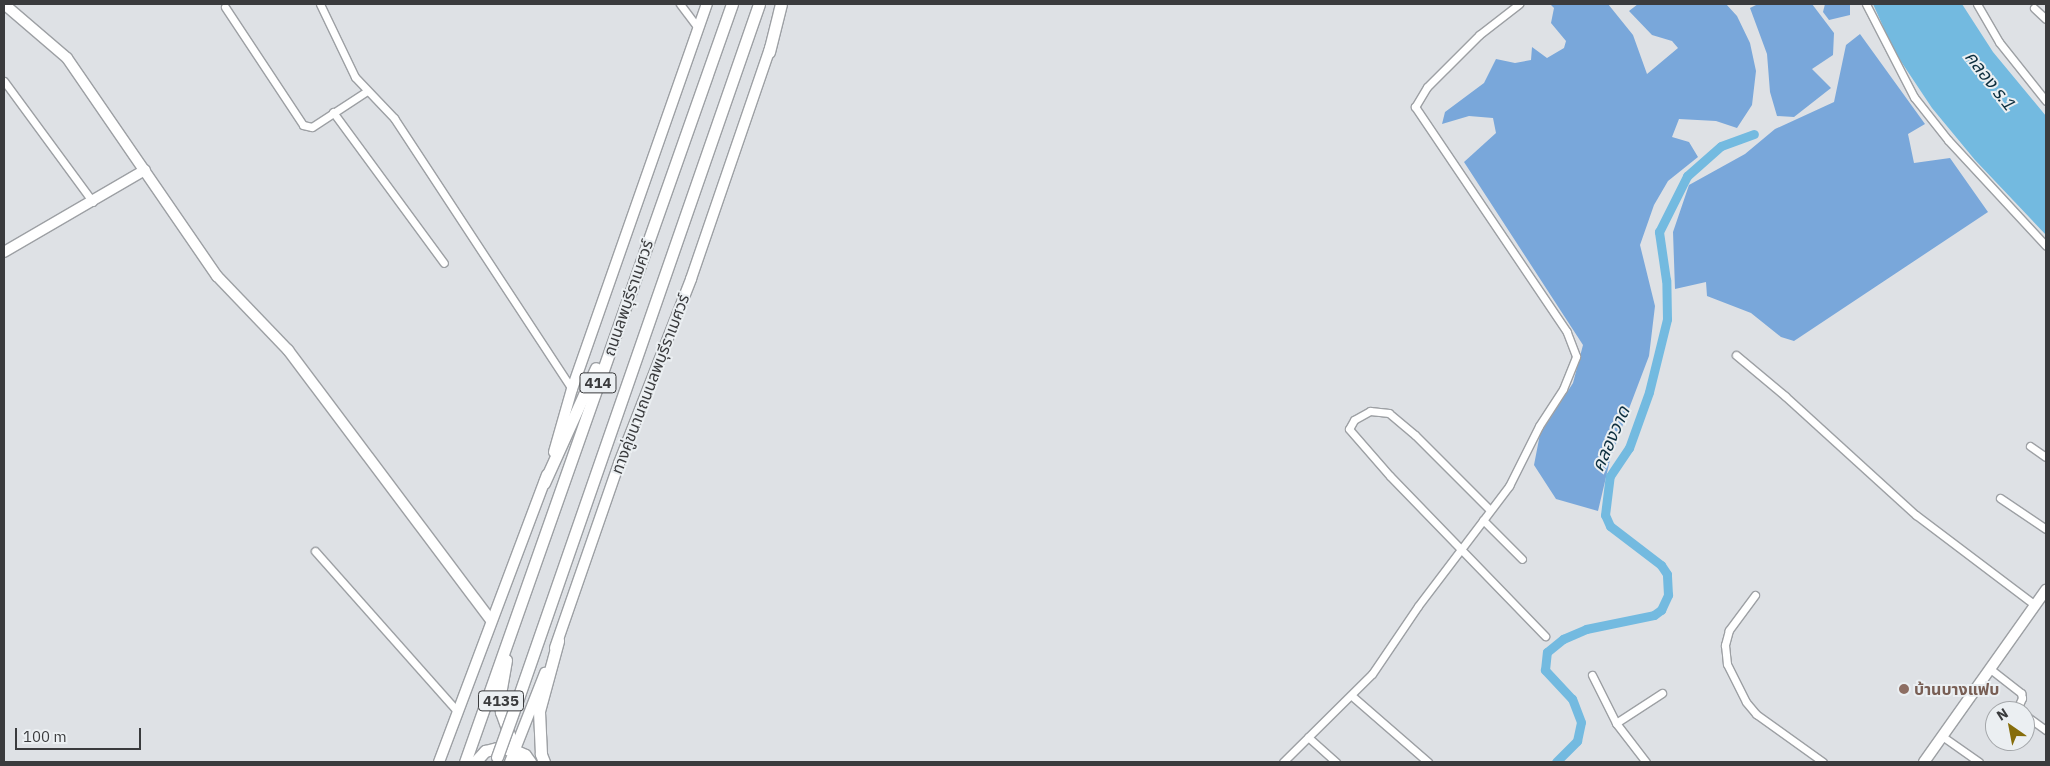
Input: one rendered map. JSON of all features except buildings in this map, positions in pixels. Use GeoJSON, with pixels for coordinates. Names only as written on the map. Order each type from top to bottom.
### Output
{"type":"FeatureCollection","features":[{"type":"Feature","properties":{"kind":"main road"},"geometry":{"type":"LineString","coordinates":[[4,4],[23,24],[67,58],[146,170],[216,276],[288,350],[491,620]]}},
{"type":"Feature","properties":{"kind":"main road","name":"414"},"geometry":{"type":"LineString","coordinates":[[439,762],[544,483],[572,389],[707,4]]}},
{"type":"Feature","properties":{"kind":"main road","name":"ถนนลพบุรีราเมศวร์"},"geometry":{"type":"LineString","coordinates":[[465,762],[732,4]]}},
{"type":"Feature","properties":{"kind":"main road"},"geometry":{"type":"LineString","coordinates":[[769,52],[781,4]]}},
{"type":"Feature","properties":{"kind":"main road","name":"ทางคู่ขนานถนนลพบุรีราเมศวร์"},"geometry":{"type":"LineString","coordinates":[[510,762],[558,641],[619,463],[691,279],[786,4]]}},
{"type":"Feature","properties":{"kind":"main road","name":"ถนนลพบุรีราเมศวร์"},"geometry":{"type":"LineString","coordinates":[[496,759],[756,5]]}},
{"type":"Feature","properties":{"kind":"main road"},"geometry":{"type":"LineString","coordinates":[[4,252],[146,170]]}},
{"type":"Feature","properties":{"kind":"main road"},"geometry":{"type":"LineString","coordinates":[[544,483],[628,296]]}},
{"type":"Feature","properties":{"kind":"main road"},"geometry":{"type":"LineString","coordinates":[[1924,762],[2046,590]]}},
{"type":"Feature","properties":{"kind":"main road","name":"4135"},"geometry":{"type":"LineString","coordinates":[[508,638],[500,695],[501,712],[519,762]]}},
{"type":"Feature","properties":{"kind":"main road"},"geometry":{"type":"LineString","coordinates":[[544,762],[540,754],[539,711],[558,641]]}},
{"type":"Feature","properties":{"kind":"main road"},"geometry":{"type":"LineString","coordinates":[[475,762],[485,751],[497,748],[514,750],[525,755],[530,762]]}},
{"type":"Feature","properties":{"kind":"street"},"geometry":{"type":"LineString","coordinates":[[320,4],[355,76],[394,118],[572,389]]}},
{"type":"Feature","properties":{"kind":"street"},"geometry":{"type":"LineString","coordinates":[[680,4],[698,28]]}},
{"type":"Feature","properties":{"kind":"street"},"geometry":{"type":"LineString","coordinates":[[1283,762],[1352,696],[1372,674],[1509,486],[1539,426],[1563,389],[1576,356],[1561,324],[1415,107],[1427,87],[1478,35],[1519,4]]}},
{"type":"Feature","properties":{"kind":"street"},"geometry":{"type":"LineString","coordinates":[[1866,4],[1914,97],[1948,140],[2046,246]]}},
{"type":"Feature","properties":{"kind":"street"},"geometry":{"type":"LineString","coordinates":[[1976,4],[1999,42],[2046,101]]}},
{"type":"Feature","properties":{"kind":"street"},"geometry":{"type":"LineString","coordinates":[[225,7],[303,124],[312,127],[367,91]]}},
{"type":"Feature","properties":{"kind":"street"},"geometry":{"type":"LineString","coordinates":[[2034,8],[2046,20]]}},
{"type":"Feature","properties":{"kind":"street"},"geometry":{"type":"LineString","coordinates":[[4,81],[93,202]]}},
{"type":"Feature","properties":{"kind":"street"},"geometry":{"type":"LineString","coordinates":[[333,112],[444,263]]}},
{"type":"Feature","properties":{"kind":"street"},"geometry":{"type":"LineString","coordinates":[[1736,355],[1916,515],[2035,605]]}},
{"type":"Feature","properties":{"kind":"street"},"geometry":{"type":"LineString","coordinates":[[1490,510],[1433,452],[1389,414],[1370,411],[1354,420],[1349,428],[1401,488],[1462,548],[1545,636]]}},
{"type":"Feature","properties":{"kind":"street"},"geometry":{"type":"LineString","coordinates":[[2030,446],[2046,457]]}},
{"type":"Feature","properties":{"kind":"street"},"geometry":{"type":"LineString","coordinates":[[2000,498],[2046,529]]}},
{"type":"Feature","properties":{"kind":"street"},"geometry":{"type":"LineString","coordinates":[[1483,520],[1522,559]]}},
{"type":"Feature","properties":{"kind":"street"},"geometry":{"type":"LineString","coordinates":[[315,551],[457,711]]}},
{"type":"Feature","properties":{"kind":"street"},"geometry":{"type":"LineString","coordinates":[[1755,595],[1729,630],[1725,654],[1729,669],[1756,714],[1823,762]]}},
{"type":"Feature","properties":{"kind":"street"},"geometry":{"type":"LineString","coordinates":[[1989,668],[2021,693],[2021,701]]}},
{"type":"Feature","properties":{"kind":"street"},"geometry":{"type":"LineString","coordinates":[[1592,675],[1616,724],[1646,762]]}},
{"type":"Feature","properties":{"kind":"street"},"geometry":{"type":"LineString","coordinates":[[1616,724],[1662,693]]}},
{"type":"Feature","properties":{"kind":"street"},"geometry":{"type":"LineString","coordinates":[[1352,696],[1428,762]]}},
{"type":"Feature","properties":{"kind":"street"},"geometry":{"type":"LineString","coordinates":[[2035,722],[2046,730]]}},
{"type":"Feature","properties":{"kind":"street"},"geometry":{"type":"LineString","coordinates":[[1942,736],[1979,762]]}},
{"type":"Feature","properties":{"kind":"street"},"geometry":{"type":"LineString","coordinates":[[1308,737],[1336,762]]}},
{"type":"Feature","properties":{"kind":"shaded area"},"geometry":{"type":"Polygon","coordinates":[[[1550,4],[1608,4],[1633,35],[1647,74],[1678,48],[1672,41],[1652,35],[1629,11],[1638,4],[1726,4],[1737,16],[1750,43],[1756,71],[1752,105],[1737,128],[1716,121],[1679,119],[1672,137],[1689,142],[1698,157],[1668,181],[1654,205],[1640,245],[1655,306],[1649,356],[1611,456],[1598,511],[1556,499],[1534,465],[1540,434],[1573,383],[1583,345],[1464,162],[1496,133],[1493,118],[1469,116],[1442,124],[1445,112],[1484,83],[1496,59],[1515,63],[1531,60],[1532,47],[1547,58],[1564,48],[1566,41],[1551,23],[1554,8],[1550,4]]]}},
{"type":"Feature","properties":{"kind":"shaded area"},"geometry":{"type":"Polygon","coordinates":[[[1758,4],[1812,4],[1834,33],[1833,55],[1812,69],[1831,88],[1794,117],[1777,116],[1770,92],[1767,54],[1750,8],[1758,4]]]}},
{"type":"Feature","properties":{"kind":"shaded area"},"geometry":{"type":"Polygon","coordinates":[[[1825,4],[1850,4],[1850,15],[1829,20],[1823,12],[1825,4]]]}},
{"type":"Feature","properties":{"kind":"shaded area"},"geometry":{"type":"Polygon","coordinates":[[[1860,34],[1925,124],[1908,134],[1914,163],[1950,158],[1988,212],[1794,341],[1781,337],[1751,313],[1707,296],[1706,282],[1675,289],[1673,232],[1689,185],[1745,154],[1775,129],[1834,102],[1846,45],[1860,34]]]}},
{"type":"Feature","properties":{"kind":"water","name":"คลอง ร.1"},"geometry":{"type":"Polygon","coordinates":[[[1873,4],[1962,4],[1993,52],[2046,116],[2046,235],[1975,160],[1932,108],[1894,51],[1873,4]]]}},
{"type":"Feature","properties":{"kind":"waterway","name":"คลองวาด"},"geometry":{"type":"LineString","coordinates":[[1556,762],[1577,741],[1581,722],[1572,699],[1545,670],[1547,652],[1563,639],[1586,629],[1654,615],[1661,610],[1668,595],[1667,574],[1661,565],[1610,526],[1605,515],[1610,476],[1629,448],[1649,392],[1667,319],[1666,280],[1659,232],[1687,176],[1721,146],[1754,134]]}},
{"type":"Feature","properties":{"kind":"place","name":"บ้านบางแฟบ"},"geometry":{"type":"Point","coordinates":[1904,689]}}]}
